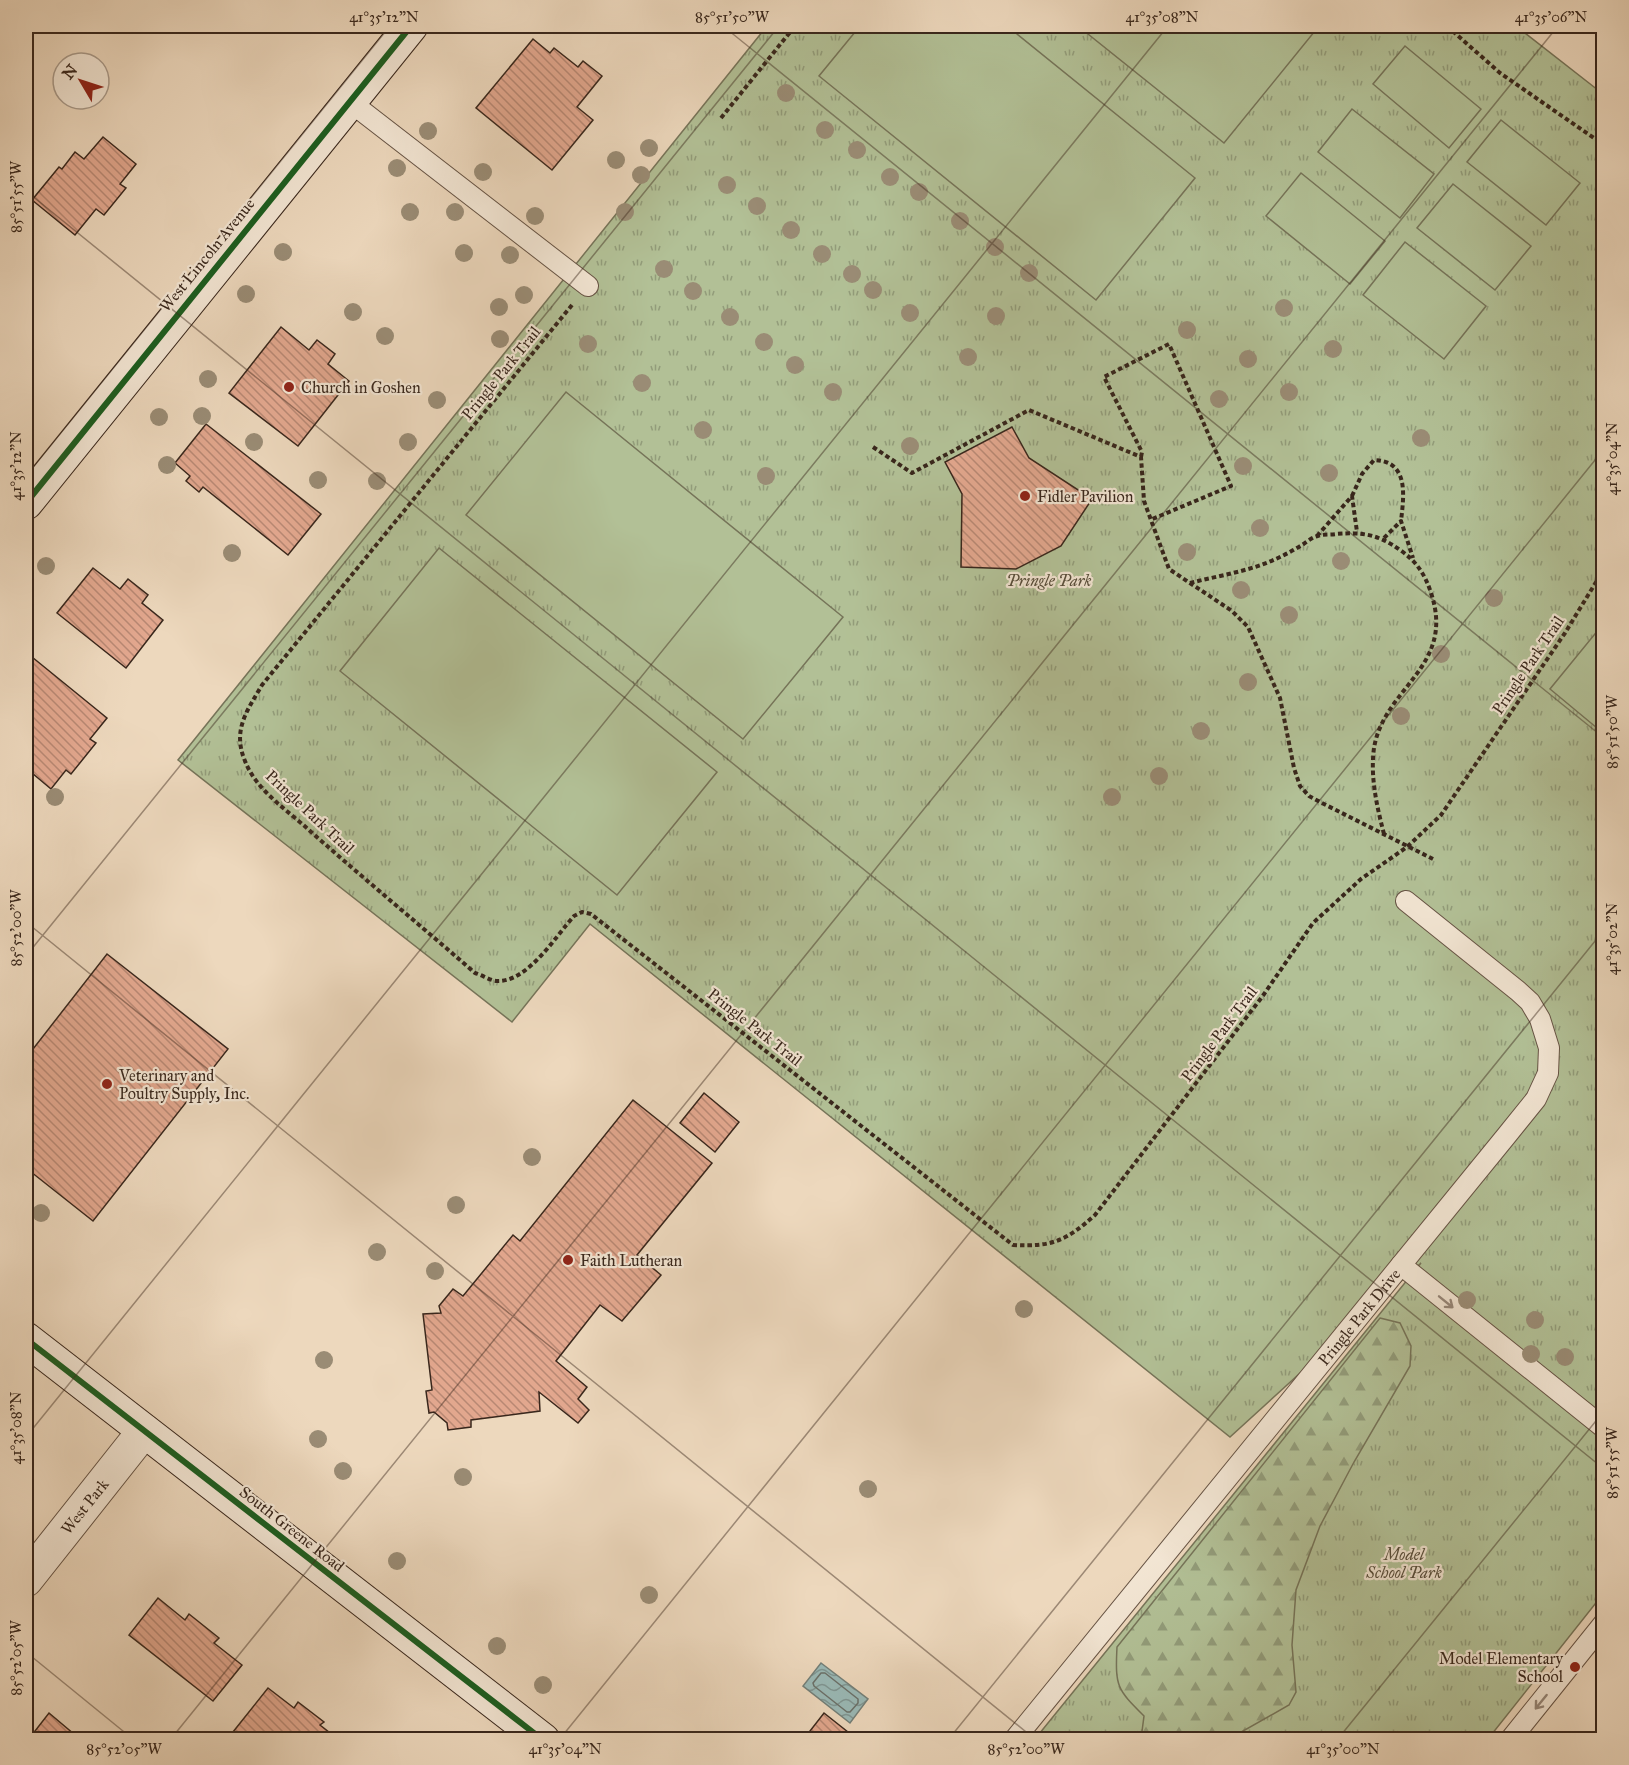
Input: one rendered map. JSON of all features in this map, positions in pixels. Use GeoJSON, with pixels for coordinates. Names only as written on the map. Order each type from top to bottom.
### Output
{"type":"FeatureCollection","features":[{"type":"Feature","properties":{"kind":"street","name":"West Lincoln Avenue"},"geometry":{"type":"LineString","coordinates":[[26,503],[411,26]]}},
{"type":"Feature","properties":{"kind":"street","name":"South Greene Road"},"geometry":{"type":"LineString","coordinates":[[26,1339],[543,1740]]}},
{"type":"Feature","properties":{"kind":"street","name":"West Park"},"geometry":{"type":"LineString","coordinates":[[26,1580],[144,1431]]}},
{"type":"Feature","properties":{"kind":"lane"},"geometry":{"type":"LineString","coordinates":[[349,101],[588,286]]}},
{"type":"Feature","properties":{"kind":"lane","name":"Pringle Park Drive"},"geometry":{"type":"LineString","coordinates":[[1014,1740],[1536,1099],[1548,1073],[1549,1048],[1540,1019],[1530,1002],[1406,901]]}},
{"type":"Feature","properties":{"kind":"lane"},"geometry":{"type":"LineString","coordinates":[[1401,1265],[1604,1428]]}},
{"type":"Feature","properties":{"kind":"lane"},"geometry":{"type":"LineString","coordinates":[[1510,1740],[1604,1623]]}},
{"type":"Feature","properties":{"kind":"path"},"geometry":{"type":"LineString","coordinates":[[721,118],[795,26]]}},
{"type":"Feature","properties":{"kind":"path"},"geometry":{"type":"LineString","coordinates":[[1447,26],[1500,73],[1604,145]]}},
{"type":"Feature","properties":{"kind":"path"},"geometry":{"type":"LineString","coordinates":[[1150,520],[1231,486],[1169,344],[1104,377],[1142,452],[1144,501],[1150,520],[1169,569],[1232,611],[1248,627],[1280,698],[1294,768],[1300,786],[1309,796],[1433,859]]}},
{"type":"Feature","properties":{"kind":"path"},"geometry":{"type":"LineString","coordinates":[[873,447],[912,473],[1029,410],[1141,457]]}},
{"type":"Feature","properties":{"kind":"path"},"geometry":{"type":"LineString","coordinates":[[1190,583],[1260,565],[1282,556],[1317,536],[1352,496],[1362,474],[1374,460],[1387,460],[1397,468],[1402,484],[1401,521],[1413,559],[1427,581],[1435,606],[1435,632],[1428,658],[1415,680],[1395,701],[1383,722],[1374,748],[1373,780],[1384,835]]}},
{"type":"Feature","properties":{"kind":"path"},"geometry":{"type":"LineString","coordinates":[[1352,496],[1357,532]]}},
{"type":"Feature","properties":{"kind":"path"},"geometry":{"type":"LineString","coordinates":[[1384,538],[1401,521]]}},
{"type":"Feature","properties":{"kind":"path"},"geometry":{"type":"LineString","coordinates":[[1317,536],[1357,532],[1384,538],[1413,559]]}},
{"type":"Feature","properties":{"kind":"green space","name":"Pringle Park"},"geometry":{"type":"Polygon","coordinates":[[[767,26],[1516,26],[1603,94],[1603,1594],[1488,1739],[1035,1739],[1421,1263],[1230,1437],[590,924],[512,1022],[178,760],[767,26]]]}},
{"type":"Feature","properties":{"kind":"green space"},"geometry":{"type":"Polygon","coordinates":[[[860,26],[1007,26],[1195,178],[1096,300],[819,76],[860,26]]]}},
{"type":"Feature","properties":{"kind":"green space"},"geometry":{"type":"Polygon","coordinates":[[[1078,26],[1319,26],[1224,143],[1078,26]]]}},
{"type":"Feature","properties":{"kind":"green space"},"geometry":{"type":"Polygon","coordinates":[[[1405,46],[1481,109],[1449,148],[1373,84],[1405,46]]]}},
{"type":"Feature","properties":{"kind":"green space"},"geometry":{"type":"Polygon","coordinates":[[[1352,109],[1434,174],[1400,218],[1318,152],[1352,109]]]}},
{"type":"Feature","properties":{"kind":"green space"},"geometry":{"type":"Polygon","coordinates":[[[1501,120],[1580,183],[1546,225],[1467,162],[1501,120]]]}},
{"type":"Feature","properties":{"kind":"green space"},"geometry":{"type":"Polygon","coordinates":[[[1301,173],[1385,241],[1350,284],[1266,216],[1301,173]]]}},
{"type":"Feature","properties":{"kind":"green space"},"geometry":{"type":"Polygon","coordinates":[[[1453,184],[1531,246],[1495,290],[1417,228],[1453,184]]]}},
{"type":"Feature","properties":{"kind":"green space"},"geometry":{"type":"Polygon","coordinates":[[[1405,242],[1486,306],[1444,359],[1363,295],[1405,242]]]}},
{"type":"Feature","properties":{"kind":"green space"},"geometry":{"type":"Polygon","coordinates":[[[566,392],[843,617],[743,739],[466,515],[566,392]]]}},
{"type":"Feature","properties":{"kind":"green space"},"geometry":{"type":"Polygon","coordinates":[[[439,548],[717,772],[617,895],[340,671],[439,548]]]}},
{"type":"Feature","properties":{"kind":"green space"},"geometry":{"type":"Polygon","coordinates":[[[1603,624],[1603,733],[1550,689],[1603,624]]]}},
{"type":"Feature","properties":{"kind":"green space"},"geometry":{"type":"Polygon","coordinates":[[[1380,1318],[1400,1323],[1411,1346],[1410,1366],[1320,1526],[1296,1590],[1292,1645],[1296,1692],[1289,1705],[1229,1739],[1141,1739],[1144,1716],[1123,1693],[1120,1686],[1117,1671],[1117,1647],[1380,1318]]]}},
{"type":"Feature","properties":{"kind":"water"},"geometry":{"type":"Polygon","coordinates":[[[821,1663],[868,1699],[850,1723],[803,1686],[821,1663]]]}},
{"type":"Feature","properties":{"kind":"building"},"geometry":{"type":"Polygon","coordinates":[[[533,39],[550,53],[554,48],[578,67],[583,61],[602,76],[577,107],[593,120],[552,170],[476,108],[533,39]]]}},
{"type":"Feature","properties":{"kind":"building"},"geometry":{"type":"Polygon","coordinates":[[[103,137],[136,164],[120,184],[126,188],[104,215],[96,209],[75,235],[32,200],[59,167],[62,169],[75,152],[84,159],[103,137]]]}},
{"type":"Feature","properties":{"kind":"building","name":"Church in Goshen"},"geometry":{"type":"Polygon","coordinates":[[[281,327],[309,350],[317,340],[335,354],[328,364],[349,381],[298,446],[229,393],[281,327]]]}},
{"type":"Feature","properties":{"kind":"building"},"geometry":{"type":"Polygon","coordinates":[[[206,424],[321,514],[288,555],[203,487],[199,492],[186,481],[190,476],[175,463],[206,424]]]}},
{"type":"Feature","properties":{"kind":"building","name":"Fidler Pavilion"},"geometry":{"type":"Polygon","coordinates":[[[1012,427],[1029,458],[1092,499],[1061,546],[1016,569],[961,567],[962,494],[945,462],[1012,427]]]}},
{"type":"Feature","properties":{"kind":"building"},"geometry":{"type":"Polygon","coordinates":[[[93,568],[120,589],[128,579],[148,595],[142,603],[163,620],[126,668],[57,613],[93,568]]]}},
{"type":"Feature","properties":{"kind":"building"},"geometry":{"type":"Polygon","coordinates":[[[32,657],[107,718],[90,739],[96,743],[71,774],[66,770],[51,789],[26,768],[26,665],[32,657]]]}},
{"type":"Feature","properties":{"kind":"building"},"geometry":{"type":"Polygon","coordinates":[[[107,954],[228,1049],[93,1221],[26,1168],[26,1146],[32,1138],[26,1133],[26,1058],[107,954]]]}},
{"type":"Feature","properties":{"kind":"building"},"geometry":{"type":"Polygon","coordinates":[[[704,1093],[739,1122],[715,1152],[680,1123],[704,1093]]]}},
{"type":"Feature","properties":{"kind":"building"},"geometry":{"type":"Polygon","coordinates":[[[633,1100],[712,1163],[637,1255],[661,1275],[622,1321],[600,1305],[556,1361],[587,1387],[578,1399],[589,1410],[578,1423],[539,1392],[540,1411],[471,1420],[471,1427],[448,1430],[447,1423],[434,1412],[429,1413],[426,1391],[432,1390],[423,1314],[441,1313],[439,1306],[453,1289],[463,1296],[513,1235],[520,1241],[633,1100]]]}},
{"type":"Feature","properties":{"kind":"building"},"geometry":{"type":"Polygon","coordinates":[[[158,1598],[185,1620],[189,1614],[219,1638],[214,1643],[242,1665],[213,1701],[129,1635],[158,1598]]]}},
{"type":"Feature","properties":{"kind":"building"},"geometry":{"type":"Polygon","coordinates":[[[268,1688],[294,1708],[298,1702],[324,1722],[320,1725],[339,1740],[243,1740],[233,1732],[268,1688]]]}},
{"type":"Feature","properties":{"kind":"building"},"geometry":{"type":"Polygon","coordinates":[[[49,1713],[81,1740],[28,1740],[49,1713]]]}},
{"type":"Feature","properties":{"kind":"building"},"geometry":{"type":"Polygon","coordinates":[[[824,1713],[858,1740],[803,1740],[824,1713]]]}},
{"type":"Feature","properties":{"kind":"cycle path"},"geometry":{"type":"LineString","coordinates":[[26,503],[411,26]]}},
{"type":"Feature","properties":{"kind":"cycle path"},"geometry":{"type":"LineString","coordinates":[[26,1339],[543,1740]]}},
{"type":"Feature","properties":{"kind":"place","name":"Church in Goshen"},"geometry":{"type":"Point","coordinates":[289,387]}},
{"type":"Feature","properties":{"kind":"place","name":"Fidler Pavilion"},"geometry":{"type":"Point","coordinates":[1025,496]}},
{"type":"Feature","properties":{"kind":"place","name":"Veterinary and Poultry Supply, Inc."},"geometry":{"type":"Point","coordinates":[107,1084]}},
{"type":"Feature","properties":{"kind":"place","name":"Faith Lutheran"},"geometry":{"type":"Point","coordinates":[568,1260]}},
{"type":"Feature","properties":{"kind":"place","name":"Model Elementary School"},"geometry":{"type":"Point","coordinates":[1575,1667]}},
{"type":"Feature","properties":{"kind":"park label","name":"Model School Park"},"geometry":{"type":"Point","coordinates":[1404,1563]}}]}
